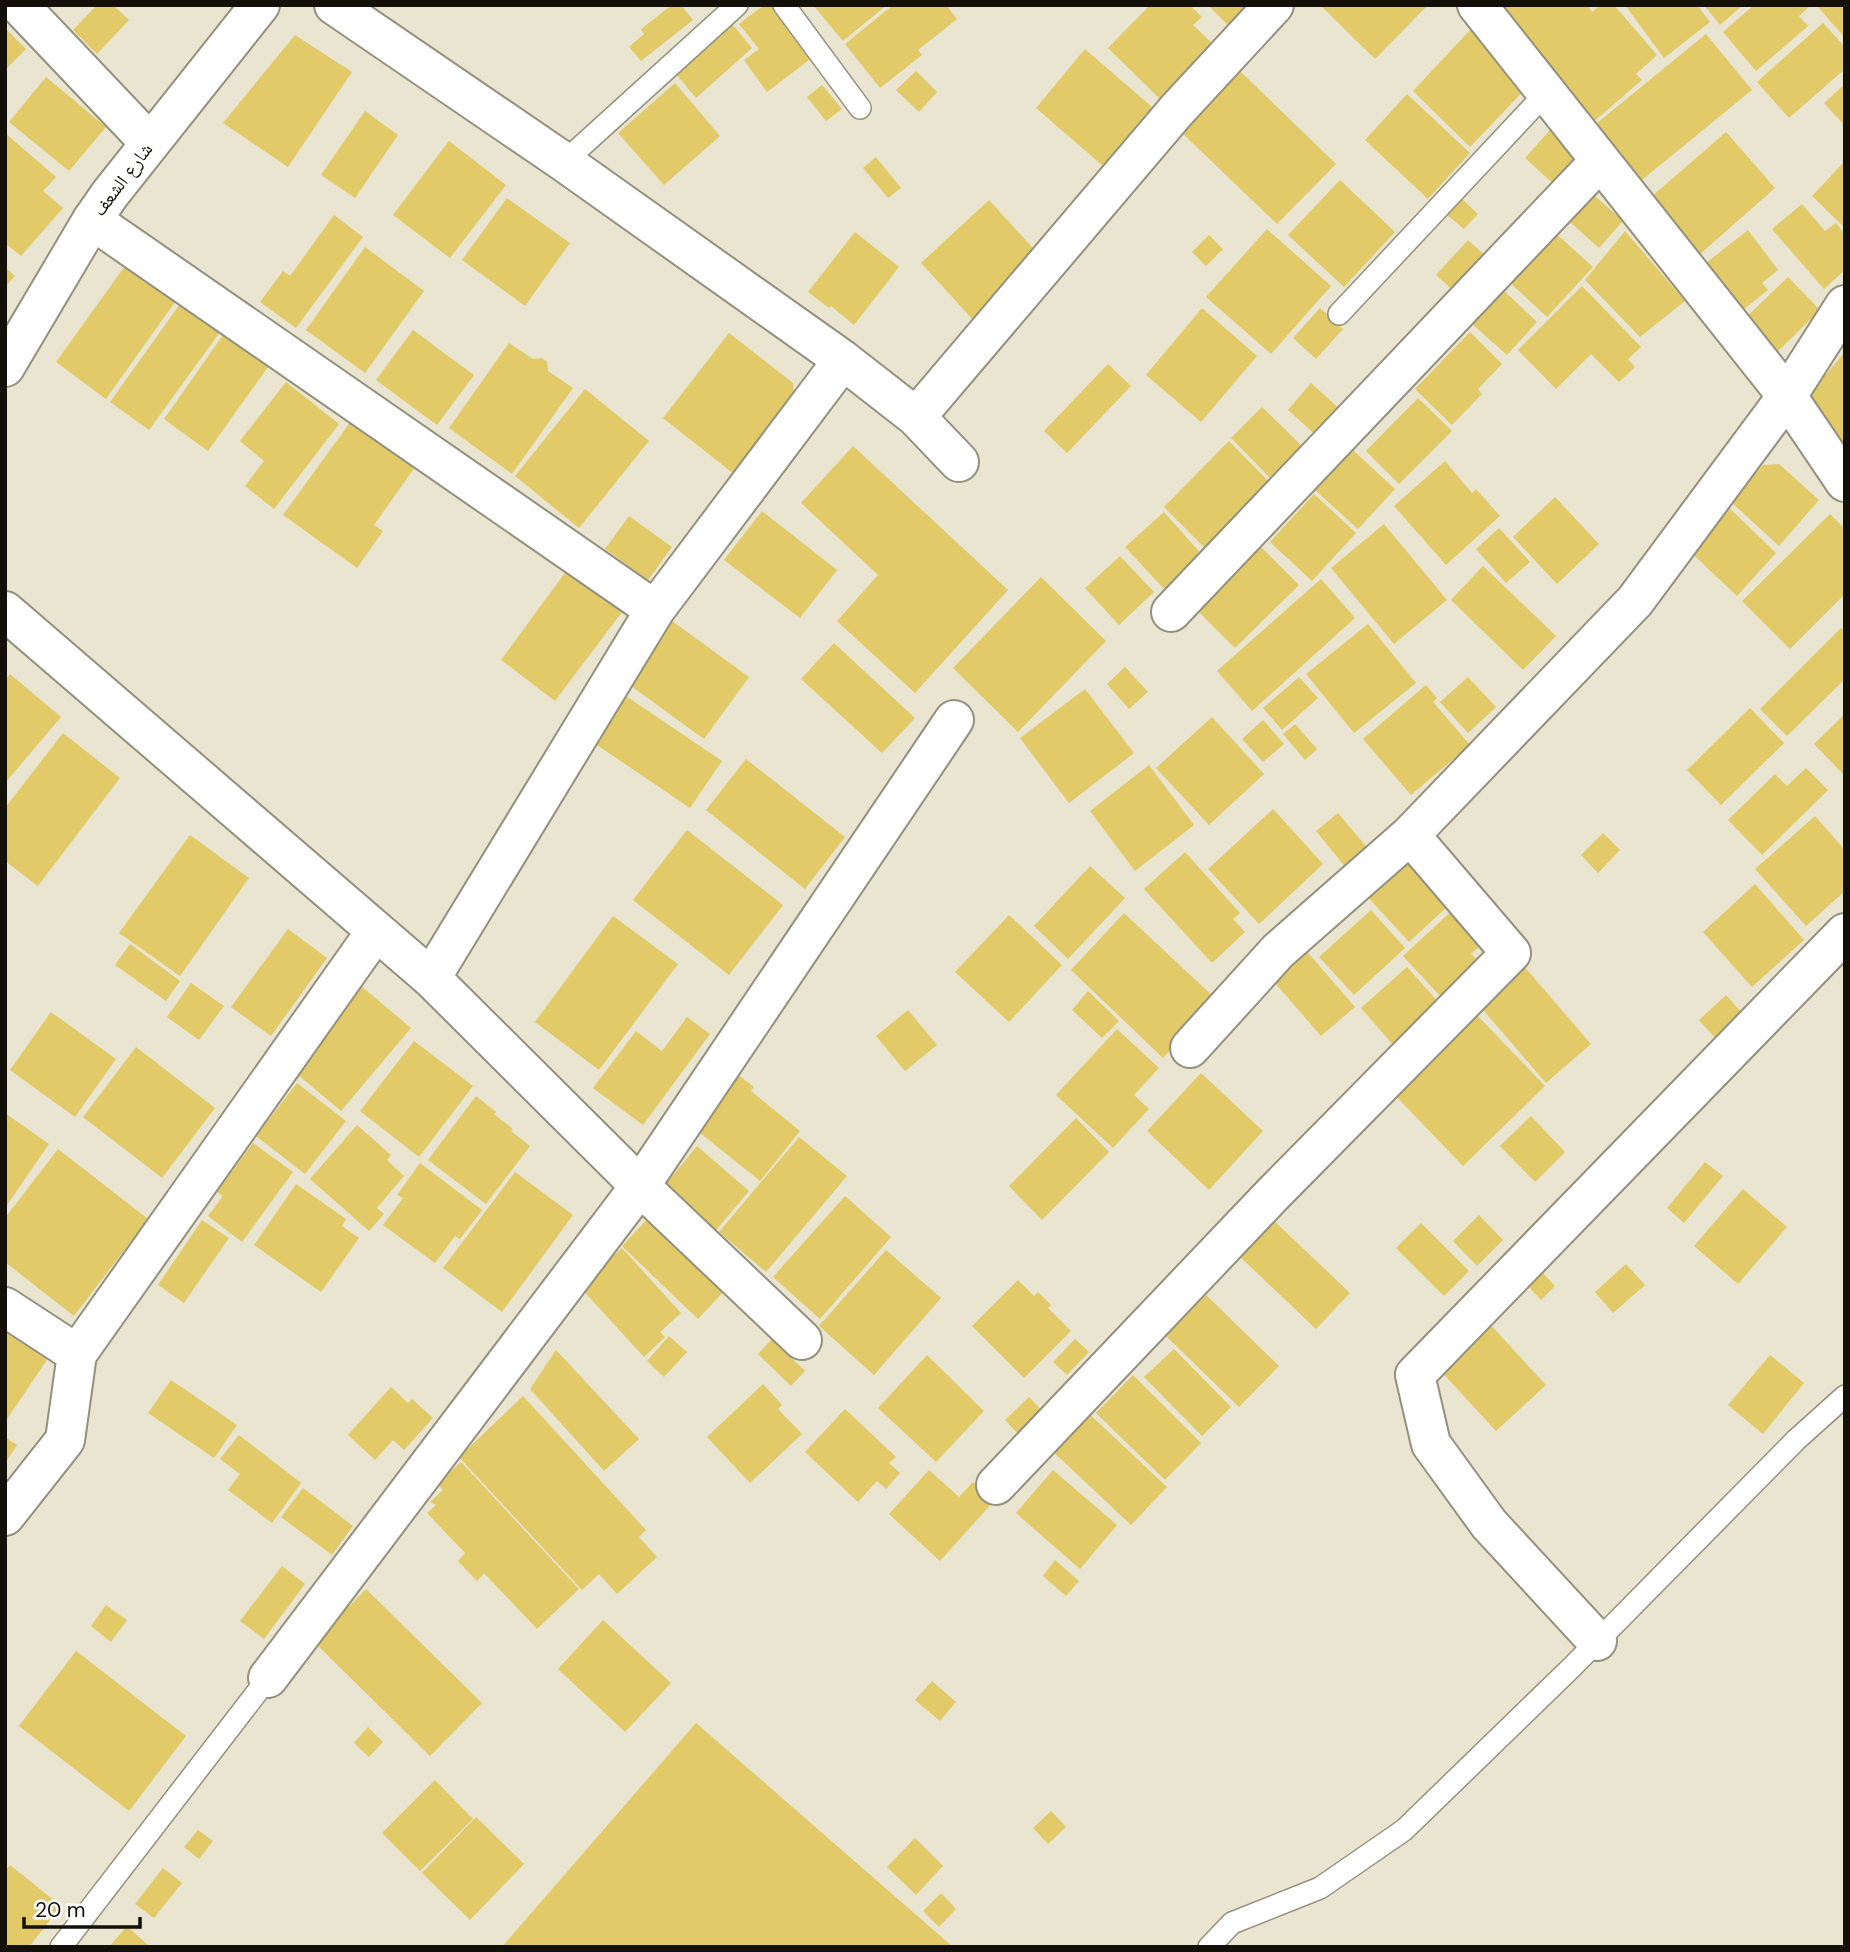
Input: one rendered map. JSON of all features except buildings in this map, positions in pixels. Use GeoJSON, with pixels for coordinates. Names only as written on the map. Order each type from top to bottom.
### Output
{"type":"FeatureCollection","features":[{"type":"Feature","properties":{"kind":"street"},"geometry":{"type":"LineString","coordinates":[[19,5],[149,142]]}},
{"type":"Feature","properties":{"kind":"street","name":"شارع الشعف"},"geometry":{"type":"LineString","coordinates":[[5,367],[92,220],[149,142],[260,5]]}},
{"type":"Feature","properties":{"kind":"street"},"geometry":{"type":"LineString","coordinates":[[334,5],[564,162],[843,360],[916,417],[960,462]]}},
{"type":"Feature","properties":{"kind":"street"},"geometry":{"type":"LineString","coordinates":[[916,417],[1176,111],[1274,5]]}},
{"type":"Feature","properties":{"kind":"street"},"geometry":{"type":"LineString","coordinates":[[1477,5],[1787,396],[1845,482]]}},
{"type":"Feature","properties":{"kind":"street"},"geometry":{"type":"LineString","coordinates":[[1171,612],[1600,161]]}},
{"type":"Feature","properties":{"kind":"street"},"geometry":{"type":"LineString","coordinates":[[92,220],[655,610]]}},
{"type":"Feature","properties":{"kind":"street"},"geometry":{"type":"LineString","coordinates":[[1190,1048],[1278,951],[1410,835],[1635,601],[1787,396],[1845,305]]}},
{"type":"Feature","properties":{"kind":"street"},"geometry":{"type":"LineString","coordinates":[[431,978],[655,610],[843,360]]}},
{"type":"Feature","properties":{"kind":"street"},"geometry":{"type":"LineString","coordinates":[[5,611],[431,978],[640,1186],[802,1340]]}},
{"type":"Feature","properties":{"kind":"street"},"geometry":{"type":"LineString","coordinates":[[268,1678],[640,1186],[954,720]]}},
{"type":"Feature","properties":{"kind":"street"},"geometry":{"type":"LineString","coordinates":[[996,1485],[1273,1194],[1511,953],[1410,835]]}},
{"type":"Feature","properties":{"kind":"street"},"geometry":{"type":"LineString","coordinates":[[5,1516],[65,1440],[77,1354],[376,931]]}},
{"type":"Feature","properties":{"kind":"street"},"geometry":{"type":"LineString","coordinates":[[1597,1641],[1489,1524],[1431,1444],[1415,1375],[1845,933]]}},
{"type":"Feature","properties":{"kind":"street"},"geometry":{"type":"LineString","coordinates":[[5,1307],[77,1354]]}},
{"type":"Feature","properties":{"kind":"lane"},"geometry":{"type":"LineString","coordinates":[[564,162],[737,5]]}},
{"type":"Feature","properties":{"kind":"lane"},"geometry":{"type":"LineString","coordinates":[[784,5],[860,108]]}},
{"type":"Feature","properties":{"kind":"lane"},"geometry":{"type":"LineString","coordinates":[[1339,314],[1546,93]]}},
{"type":"Feature","properties":{"kind":"lane"},"geometry":{"type":"LineString","coordinates":[[1209,1947],[1232,1923],[1320,1888],[1404,1830],[1597,1641],[1786,1449],[1845,1396]]}},
{"type":"Feature","properties":{"kind":"lane"},"geometry":{"type":"LineString","coordinates":[[61,1947],[268,1678]]}}]}
